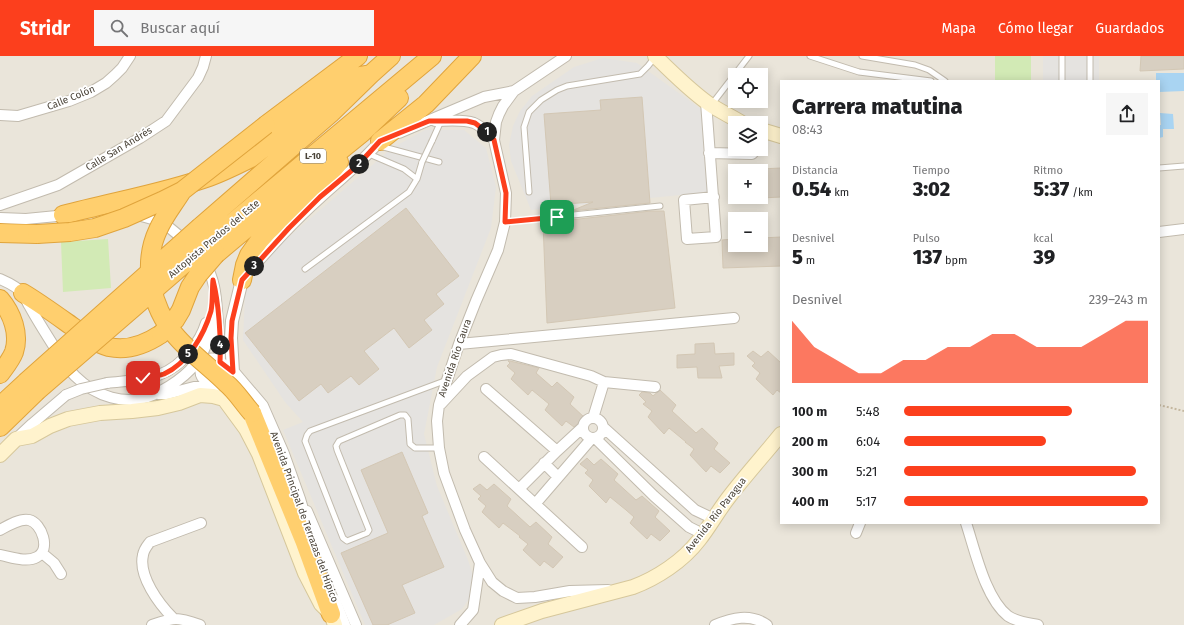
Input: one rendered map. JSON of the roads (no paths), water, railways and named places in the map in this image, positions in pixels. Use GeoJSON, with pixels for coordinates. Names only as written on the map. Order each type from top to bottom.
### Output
{"type":"FeatureCollection","features":[{"type":"Feature","properties":{"kind":"highway"},"geometry":{"type":"LineString","coordinates":[[0,233],[56,233],[85,230],[124,218],[182,191],[266,125],[358,56]]}},
{"type":"Feature","properties":{"kind":"highway","name":"Autopista Prados del Este"},"geometry":{"type":"LineString","coordinates":[[0,406],[200,227],[330,114],[391,56]]}},
{"type":"Feature","properties":{"kind":"highway","name":"Autopista Prados del Este"},"geometry":{"type":"LineString","coordinates":[[0,427],[36,392],[215,247],[412,72],[432,56]]}},
{"type":"Feature","properties":{"kind":"highway"},"geometry":{"type":"LineString","coordinates":[[375,146],[426,104],[472,56]]}},
{"type":"Feature","properties":{"kind":"highway"},"geometry":{"type":"LineString","coordinates":[[23,293],[37,301],[85,336],[108,346],[133,347],[152,340],[169,327],[181,310],[190,286],[215,247],[315,171],[362,133],[408,89],[412,72]]}},
{"type":"Feature","properties":{"kind":"highway"},"geometry":{"type":"LineString","coordinates":[[63,215],[172,188],[209,177],[232,168],[251,158],[354,77],[371,74]]}},
{"type":"Feature","properties":{"kind":"highway"},"geometry":{"type":"LineString","coordinates":[[242,280],[249,255],[259,241],[324,180],[362,133]]}},
{"type":"Feature","properties":{"kind":"highway"},"geometry":{"type":"LineString","coordinates":[[182,191],[158,229],[151,255],[150,265],[152,286],[159,311],[175,336],[228,384],[304,540],[337,621]]}},
{"type":"Feature","properties":{"kind":"highway"},"geometry":{"type":"LineString","coordinates":[[0,299],[11,315],[16,335],[16,347],[0,374]]}},
{"type":"Feature","properties":{"kind":"main road"},"geometry":{"type":"LineString","coordinates":[[655,56],[680,81],[709,103],[730,116]]}},
{"type":"Feature","properties":{"kind":"main road"},"geometry":{"type":"LineString","coordinates":[[768,132],[780,136]]}},
{"type":"Feature","properties":{"kind":"main road"},"geometry":{"type":"LineString","coordinates":[[0,455],[16,439],[32,436],[50,426],[68,419],[100,413],[158,408],[179,403],[200,395],[212,396],[224,400],[244,415]]}},
{"type":"Feature","properties":{"kind":"main road","name":"Avenida Río Paragua"},"geometry":{"type":"LineString","coordinates":[[502,625],[542,611],[644,583],[662,573],[685,555],[699,541],[728,498],[780,435]]}},
{"type":"Feature","properties":{"kind":"street","name":"Calle Colón"},"geometry":{"type":"LineString","coordinates":[[0,115],[18,116],[69,101],[91,92],[106,83],[115,75],[130,56]]}},
{"type":"Feature","properties":{"kind":"street","name":"Calle San Andrés"},"geometry":{"type":"LineString","coordinates":[[0,205],[58,185],[117,152],[166,121],[198,78],[206,56]]}},
{"type":"Feature","properties":{"kind":"street"},"geometry":{"type":"LineString","coordinates":[[233,372],[231,338],[232,321],[242,280],[289,228],[320,197],[357,166],[375,146],[484,97],[514,91],[566,56]]}},
{"type":"Feature","properties":{"kind":"street","name":"Avenida Río Caura"},"geometry":{"type":"LineString","coordinates":[[480,564],[465,530],[444,473],[439,448],[437,421],[439,405],[459,344],[498,250],[505,222],[506,193],[494,140],[496,122],[499,114],[514,91]]}},
{"type":"Feature","properties":{"kind":"street"},"geometry":{"type":"LineString","coordinates":[[709,103],[709,153],[714,197],[716,237],[688,239],[684,200],[714,197]]}},
{"type":"Feature","properties":{"kind":"street"},"geometry":{"type":"LineString","coordinates":[[429,121],[467,121],[475,123],[488,133],[494,140]]}},
{"type":"Feature","properties":{"kind":"street"},"geometry":{"type":"LineString","coordinates":[[709,153],[728,153]]}},
{"type":"Feature","properties":{"kind":"street"},"geometry":{"type":"LineString","coordinates":[[0,218],[26,219],[115,211],[143,216],[165,224],[190,244],[209,269],[216,291],[220,335],[220,362]]}},
{"type":"Feature","properties":{"kind":"street"},"geometry":{"type":"LineString","coordinates":[[1160,232],[1184,229]]}},
{"type":"Feature","properties":{"kind":"street"},"geometry":{"type":"LineString","coordinates":[[0,279],[14,286],[23,293],[28,305],[49,341],[74,375],[98,392],[111,398],[126,401],[143,399],[154,394],[170,385],[190,369],[202,353],[217,309]]}},
{"type":"Feature","properties":{"kind":"street"},"geometry":{"type":"LineString","coordinates":[[16,439],[66,395],[81,389],[107,383],[158,376],[171,370],[186,357],[202,334],[211,310],[213,280]]}},
{"type":"Feature","properties":{"kind":"street"},"geometry":{"type":"LineString","coordinates":[[459,344],[734,318]]}},
{"type":"Feature","properties":{"kind":"street"},"geometry":{"type":"LineString","coordinates":[[439,405],[467,376],[493,357],[511,354],[590,376],[604,382],[655,387]]}},
{"type":"Feature","properties":{"kind":"street"},"geometry":{"type":"LineString","coordinates":[[233,372],[220,362],[210,359],[202,365],[200,375],[211,386],[228,398],[244,415]]}},
{"type":"Feature","properties":{"kind":"street","name":"Avenida Principal de Terrazas del Hípico"},"geometry":{"type":"LineString","coordinates":[[233,372],[262,406],[283,454],[299,499],[337,621]]}},
{"type":"Feature","properties":{"kind":"street"},"geometry":{"type":"LineString","coordinates":[[593,418],[604,382]]}},
{"type":"Feature","properties":{"kind":"street"},"geometry":{"type":"LineString","coordinates":[[154,394],[167,394],[194,387],[211,386]]}},
{"type":"Feature","properties":{"kind":"street"},"geometry":{"type":"LineString","coordinates":[[486,389],[557,451]]}},
{"type":"Feature","properties":{"kind":"street"},"geometry":{"type":"LineString","coordinates":[[519,489],[544,463],[583,427],[588,419],[593,418],[598,419],[602,423],[603,427],[696,510],[714,519]]}},
{"type":"Feature","properties":{"kind":"street"},"geometry":{"type":"LineString","coordinates":[[583,427],[587,436],[593,438],[654,496],[689,527],[703,534]]}},
{"type":"Feature","properties":{"kind":"street"},"geometry":{"type":"LineString","coordinates":[[536,503],[593,438],[599,436],[603,427]]}},
{"type":"Feature","properties":{"kind":"street"},"geometry":{"type":"LineString","coordinates":[[484,457],[536,503],[582,547]]}},
{"type":"Feature","properties":{"kind":"street"},"geometry":{"type":"LineString","coordinates":[[544,463],[558,477]]}},
{"type":"Feature","properties":{"kind":"street"},"geometry":{"type":"LineString","coordinates":[[654,496],[664,482]]}},
{"type":"Feature","properties":{"kind":"street"},"geometry":{"type":"LineString","coordinates":[[299,499],[306,508],[356,625]]}},
{"type":"Feature","properties":{"kind":"street"},"geometry":{"type":"LineString","coordinates":[[0,530],[21,520],[29,520],[36,524],[44,539],[45,546],[42,553],[37,557],[30,559],[18,559],[0,554]]}},
{"type":"Feature","properties":{"kind":"street"},"geometry":{"type":"LineString","coordinates":[[173,618],[164,609],[147,580],[143,571],[143,554],[145,548],[150,542],[201,523]]}},
{"type":"Feature","properties":{"kind":"street"},"geometry":{"type":"LineString","coordinates":[[856,533],[860,524]]}},
{"type":"Feature","properties":{"kind":"street"},"geometry":{"type":"LineString","coordinates":[[966,524],[992,596],[1009,616],[1023,622],[1038,625]]}},
{"type":"Feature","properties":{"kind":"street"},"geometry":{"type":"LineString","coordinates":[[42,553],[54,563],[61,574]]}},
{"type":"Feature","properties":{"kind":"street"},"geometry":{"type":"LineString","coordinates":[[460,625],[473,610],[480,564]]}},
{"type":"Feature","properties":{"kind":"street","name":"Avenida Río Paragua"},"geometry":{"type":"LineString","coordinates":[[480,564],[492,582],[503,591],[517,598],[535,597],[570,591],[618,591]]}},
{"type":"Feature","properties":{"kind":"street"},"geometry":{"type":"LineString","coordinates":[[715,625],[735,618],[748,617],[760,620],[767,625]]}},
{"type":"Feature","properties":{"kind":"street"},"geometry":{"type":"LineString","coordinates":[[152,625],[173,618],[200,625]]}},
{"type":"Feature","properties":{"kind":"lane"},"geometry":{"type":"LineString","coordinates":[[528,192],[524,127],[529,112],[540,100],[557,90],[568,86],[640,74],[655,56]]}},
{"type":"Feature","properties":{"kind":"lane"},"geometry":{"type":"LineString","coordinates":[[709,103],[749,56]]}},
{"type":"Feature","properties":{"kind":"lane"},"geometry":{"type":"LineString","coordinates":[[810,56],[859,72],[923,80]]}},
{"type":"Feature","properties":{"kind":"lane"},"geometry":{"type":"LineString","coordinates":[[862,56],[915,65],[928,70],[943,80]]}},
{"type":"Feature","properties":{"kind":"lane"},"geometry":{"type":"LineString","coordinates":[[1062,56],[1062,80]]}},
{"type":"Feature","properties":{"kind":"lane"},"geometry":{"type":"LineString","coordinates":[[1090,56],[1090,80]]}},
{"type":"Feature","properties":{"kind":"lane"},"geometry":{"type":"LineString","coordinates":[[305,269],[409,192],[417,178],[422,162],[441,121]]}},
{"type":"Feature","properties":{"kind":"lane"},"geometry":{"type":"LineString","coordinates":[[375,146],[439,162]]}},
{"type":"Feature","properties":{"kind":"lane"},"geometry":{"type":"LineString","coordinates":[[375,146],[417,178]]}},
{"type":"Feature","properties":{"kind":"lane"},"geometry":{"type":"LineString","coordinates":[[1160,168],[1184,166]]}},
{"type":"Feature","properties":{"kind":"lane"},"geometry":{"type":"LineString","coordinates":[[505,222],[660,206]]}},
{"type":"Feature","properties":{"kind":"lane"},"geometry":{"type":"LineString","coordinates":[[439,448],[415,448],[412,446],[410,444],[408,418],[400,415],[339,441],[336,446],[337,450],[369,530],[368,533],[347,541],[343,538],[305,441],[310,431],[447,380]]}},
{"type":"Feature","properties":{"kind":"water"},"geometry":{"type":"Polygon","coordinates":[[[1156,73],[1184,73],[1184,91],[1160,92],[1160,80],[1156,80],[1156,73]]]}},
{"type":"Feature","properties":{"kind":"water"},"geometry":{"type":"Polygon","coordinates":[[[1160,113],[1173,114],[1174,129],[1163,129],[1163,137],[1160,138],[1160,113]]]}}]}
